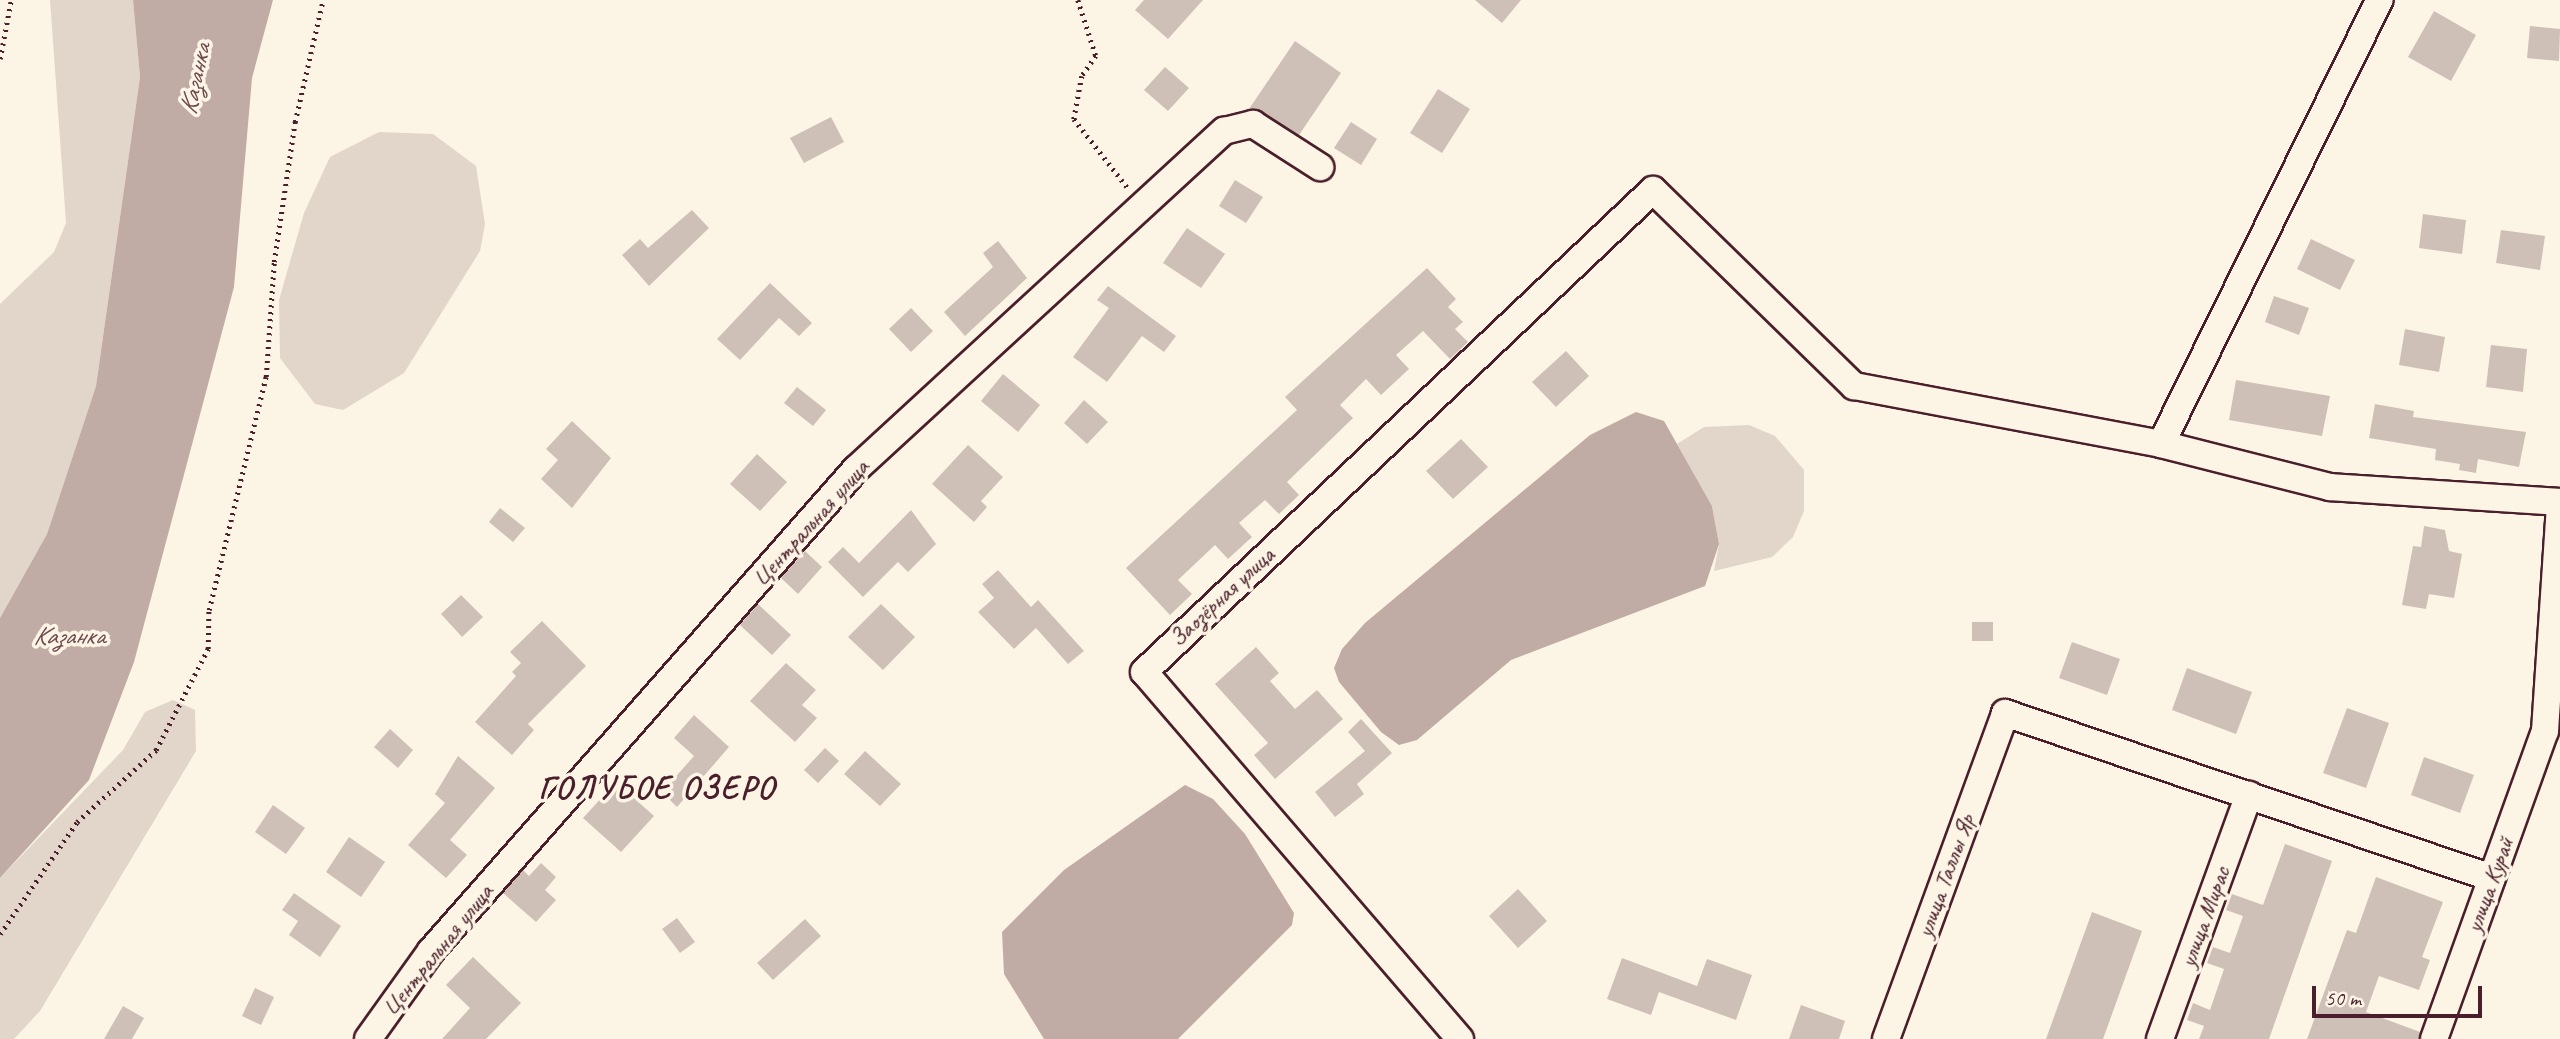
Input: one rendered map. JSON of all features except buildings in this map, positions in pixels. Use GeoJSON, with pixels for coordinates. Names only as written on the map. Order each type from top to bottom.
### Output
{"type":"FeatureCollection","features":[{"type":"Feature","properties":{"kind":"street"},"geometry":{"type":"LineString","coordinates":[[2379,0],[2161,444],[2330,487],[2560,503]]}},
{"type":"Feature","properties":{"kind":"street","name":"Центральная улица"},"geometry":{"type":"LineString","coordinates":[[368,1039],[431,951],[856,469],[1239,123],[1253,124],[1320,167]]}},
{"type":"Feature","properties":{"kind":"street","name":"Заозёрная улица"},"geometry":{"type":"LineString","coordinates":[[1460,1039],[1144,671],[1653,190],[1854,386],[2161,444]]}},
{"type":"Feature","properties":{"kind":"street","name":"улица Курай"},"geometry":{"type":"LineString","coordinates":[[2434,1039],[2492,878],[2553,733],[2560,503]]}},
{"type":"Feature","properties":{"kind":"street","name":"улица Таллы Яр"},"geometry":{"type":"LineString","coordinates":[[1886,1039],[2005,713],[2249,795]]}},
{"type":"Feature","properties":{"kind":"street"},"geometry":{"type":"LineString","coordinates":[[2249,795],[2492,878]]}},
{"type":"Feature","properties":{"kind":"street","name":"улица Мирас"},"geometry":{"type":"LineString","coordinates":[[2160,1039],[2249,795]]}},
{"type":"Feature","properties":{"kind":"path"},"geometry":{"type":"LineString","coordinates":[[0,59],[11,0]]}},
{"type":"Feature","properties":{"kind":"path"},"geometry":{"type":"LineString","coordinates":[[0,934],[77,821],[156,750],[208,649],[209,610],[266,377],[287,173],[323,0]]}},
{"type":"Feature","properties":{"kind":"path"},"geometry":{"type":"LineString","coordinates":[[1077,0],[1096,56],[1082,76],[1074,119],[1143,208]]}},
{"type":"Feature","properties":{"kind":"shaded area"},"geometry":{"type":"Polygon","coordinates":[[[50,0],[133,0],[140,77],[96,386],[47,534],[0,618],[0,304],[54,252],[66,223],[50,0]]]}},
{"type":"Feature","properties":{"kind":"shaded area"},"geometry":{"type":"Polygon","coordinates":[[[379,132],[433,134],[476,166],[485,224],[480,251],[404,373],[343,410],[315,404],[280,358],[279,300],[304,213],[330,157],[379,132]]]}},
{"type":"Feature","properties":{"kind":"shaded area"},"geometry":{"type":"Polygon","coordinates":[[[1749,425],[1775,436],[1804,470],[1804,511],[1793,537],[1772,557],[1714,571],[1719,544],[1712,506],[1677,444],[1704,427],[1749,425]]]}},
{"type":"Feature","properties":{"kind":"shaded area"},"geometry":{"type":"Polygon","coordinates":[[[173,700],[195,710],[196,751],[40,1011],[14,1039],[0,1039],[0,878],[123,750],[145,712],[173,700]]]}},
{"type":"Feature","properties":{"kind":"water","name":"Казанка"},"geometry":{"type":"Polygon","coordinates":[[[133,0],[273,0],[252,78],[234,287],[134,662],[89,780],[0,878],[0,618],[47,534],[96,386],[140,77],[133,0]]]}},
{"type":"Feature","properties":{"kind":"water"},"geometry":{"type":"Polygon","coordinates":[[[1636,412],[1664,421],[1712,506],[1719,544],[1705,586],[1511,660],[1417,740],[1399,745],[1381,732],[1339,682],[1334,668],[1342,649],[1365,623],[1590,435],[1636,412]]]}},
{"type":"Feature","properties":{"kind":"water"},"geometry":{"type":"Polygon","coordinates":[[[1185,785],[1213,799],[1245,834],[1294,913],[1292,925],[1178,1039],[1044,1039],[1004,974],[1002,932],[1064,870],[1185,785]]]}},
{"type":"Feature","properties":{"kind":"district","name":"ГОЛУБОЕ ОЗЕРО"},"geometry":{"type":"Point","coordinates":[657,788]}}]}
